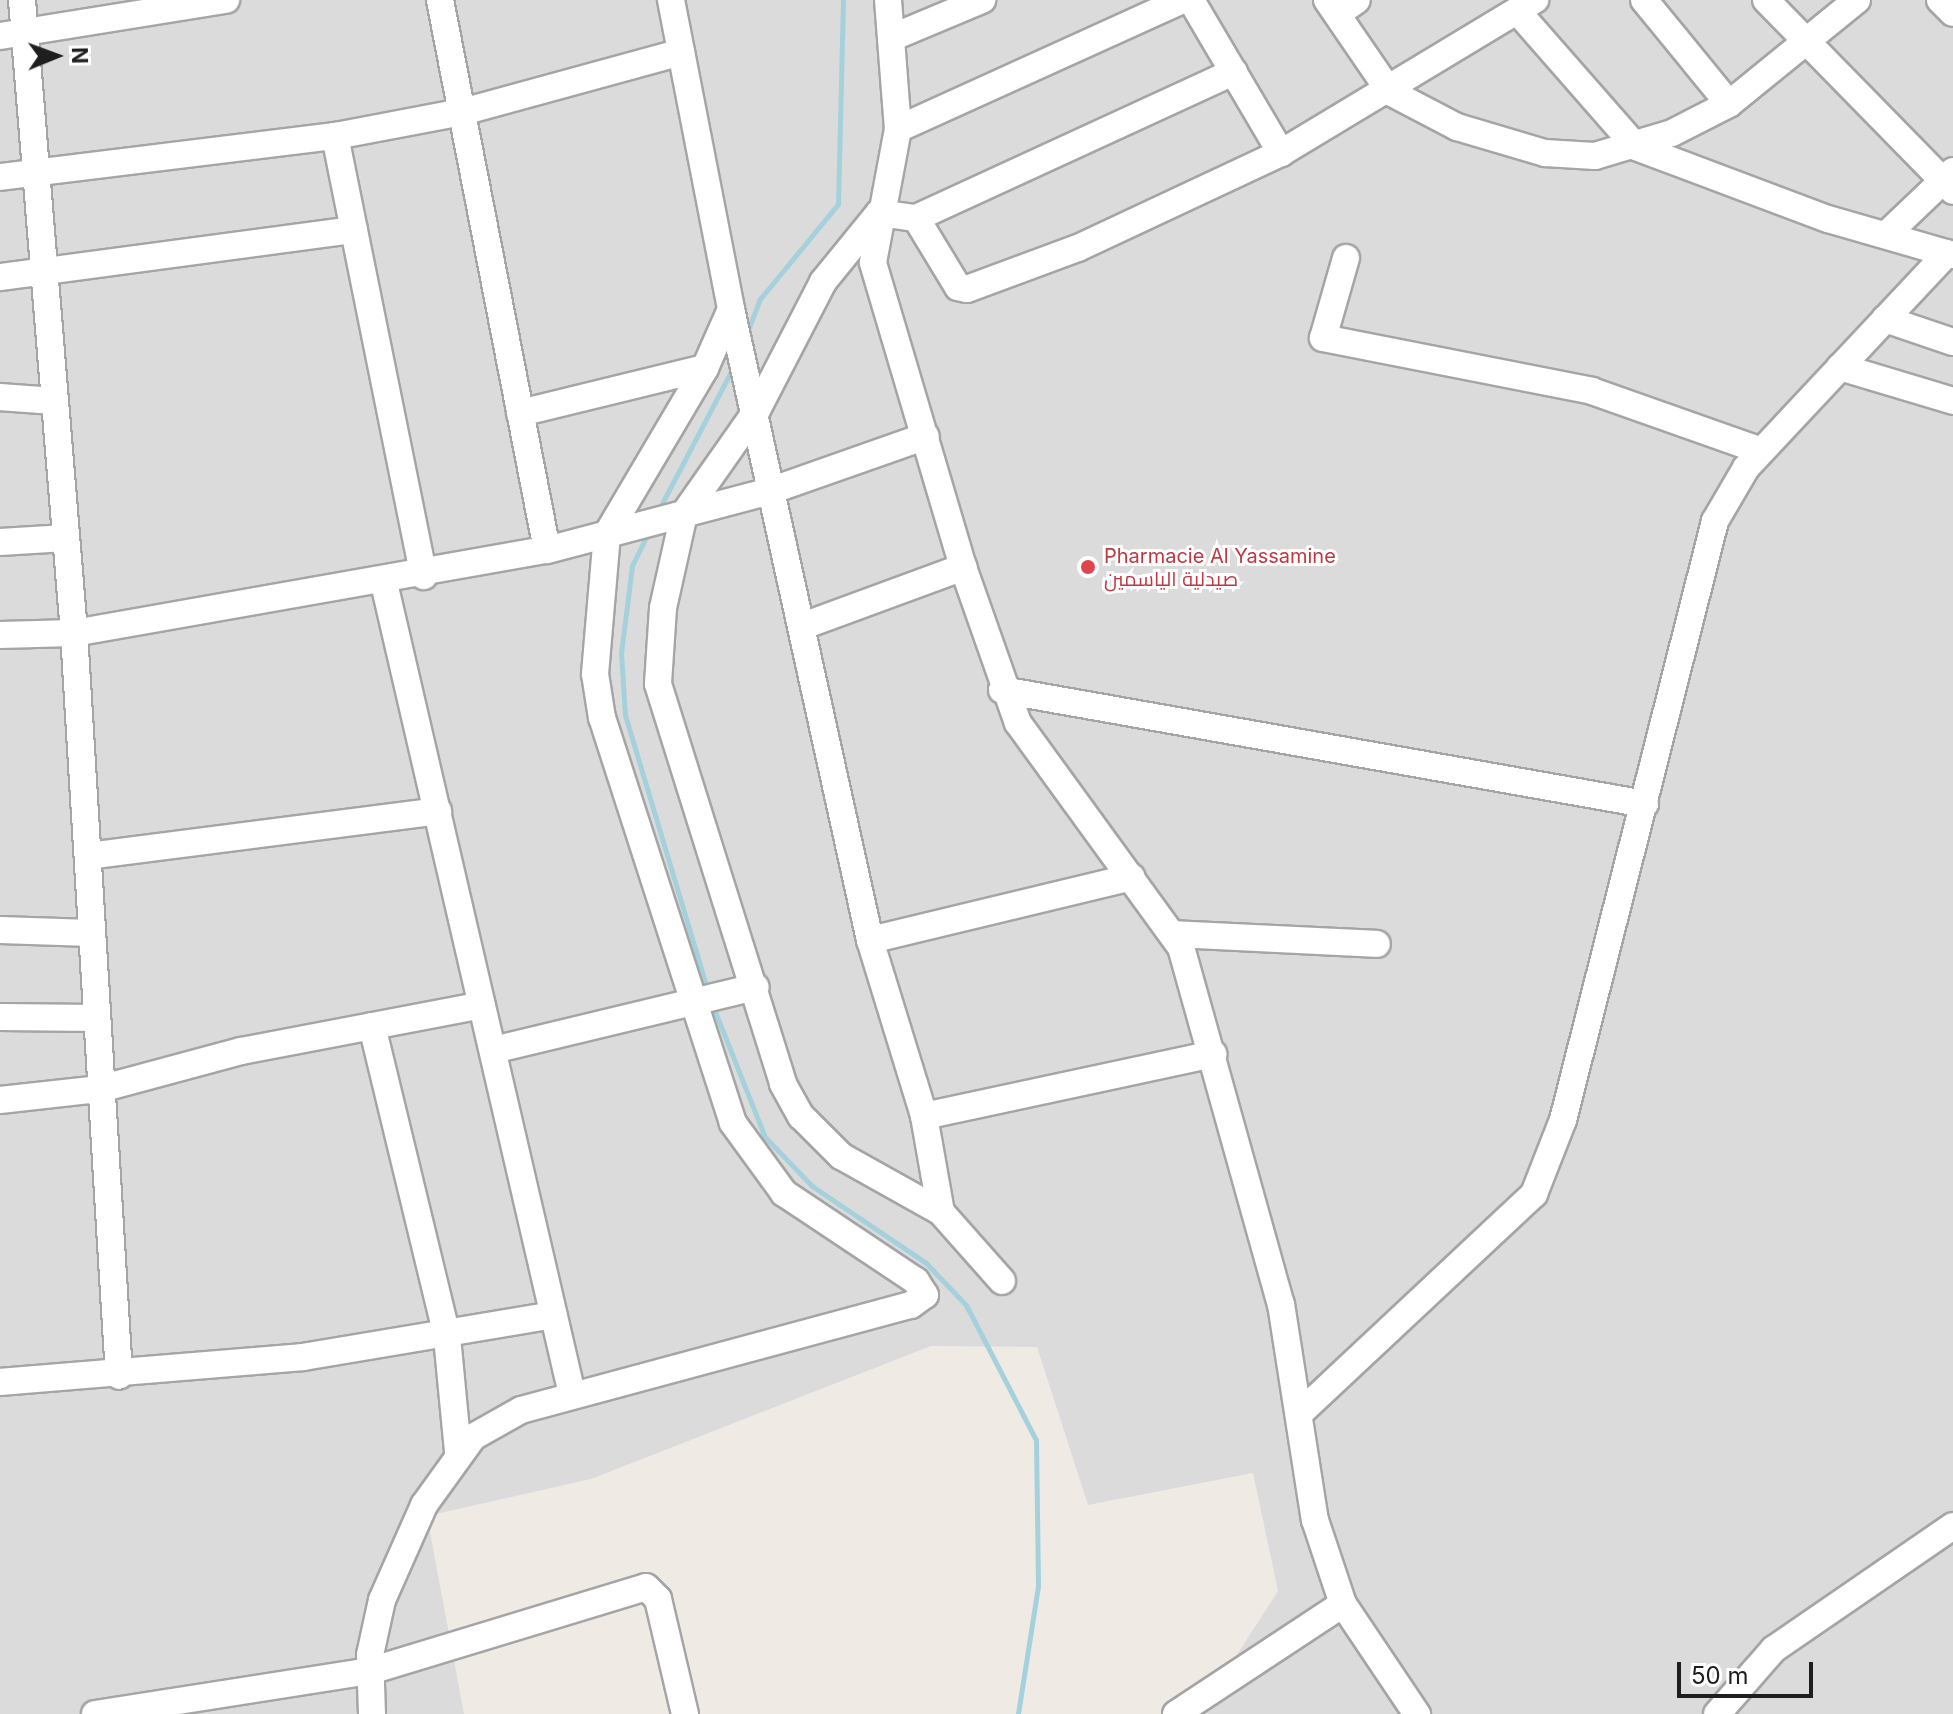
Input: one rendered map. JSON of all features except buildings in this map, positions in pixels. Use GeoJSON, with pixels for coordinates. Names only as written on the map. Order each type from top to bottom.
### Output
{"type":"FeatureCollection","features":[{"type":"Feature","properties":{"kind":"street"},"geometry":{"type":"LineString","coordinates":[[22,0],[12,36],[36,176],[74,633],[119,1376]]}},
{"type":"Feature","properties":{"kind":"street"},"geometry":{"type":"LineString","coordinates":[[12,36],[226,0]]}},
{"type":"Feature","properties":{"kind":"street"},"geometry":{"type":"LineString","coordinates":[[440,0],[547,550]]}},
{"type":"Feature","properties":{"kind":"street"},"geometry":{"type":"LineString","coordinates":[[671,0],[731,309],[757,410],[770,491],[803,626],[870,940],[924,1116],[941,1212]]}},
{"type":"Feature","properties":{"kind":"street"},"geometry":{"type":"LineString","coordinates":[[888,0],[898,129],[879,213],[873,263],[963,567],[1002,690],[1173,934],[1213,1054],[1281,1304],[1307,1486],[1343,1604],[1417,1714]]}},
{"type":"Feature","properties":{"kind":"street"},"geometry":{"type":"LineString","coordinates":[[891,38],[982,0]]}},
{"type":"Feature","properties":{"kind":"street"},"geometry":{"type":"LineString","coordinates":[[898,129],[1182,0]]}},
{"type":"Feature","properties":{"kind":"street"},"geometry":{"type":"LineString","coordinates":[[1191,0],[1281,153]]}},
{"type":"Feature","properties":{"kind":"street"},"geometry":{"type":"LineString","coordinates":[[1644,0],[1729,104]]}},
{"type":"Feature","properties":{"kind":"street"},"geometry":{"type":"LineString","coordinates":[[1766,0],[1950,181],[1888,233]]}},
{"type":"Feature","properties":{"kind":"street"},"geometry":{"type":"LineString","coordinates":[[1340,5],[1390,92],[1457,127],[1545,153],[1595,156],[1636,147],[1729,104],[1857,0]]}},
{"type":"Feature","properties":{"kind":"street"},"geometry":{"type":"LineString","coordinates":[[1940,0],[1953,13]]}},
{"type":"Feature","properties":{"kind":"street"},"geometry":{"type":"LineString","coordinates":[[916,218],[958,287],[967,289],[1078,248],[1281,153],[1390,92],[1526,6],[1636,147],[1828,219],[1888,233],[1950,254],[1761,451],[1715,521],[1563,1120],[1534,1194],[1299,1414]]}},
{"type":"Feature","properties":{"kind":"street"},"geometry":{"type":"LineString","coordinates":[[0,177],[36,176],[335,136],[462,112],[681,52]]}},
{"type":"Feature","properties":{"kind":"street"},"geometry":{"type":"LineString","coordinates":[[879,213],[916,218],[1234,72]]}},
{"type":"Feature","properties":{"kind":"street"},"geometry":{"type":"LineString","coordinates":[[335,136],[424,576]]}},
{"type":"Feature","properties":{"kind":"street"},"geometry":{"type":"LineString","coordinates":[[879,213],[823,282],[757,410],[677,516],[663,608],[658,684],[745,990],[783,1084],[801,1116],[841,1156],[941,1212],[1002,1281]]}},
{"type":"Feature","properties":{"kind":"street"},"geometry":{"type":"LineString","coordinates":[[0,277],[44,274],[354,230]]}},
{"type":"Feature","properties":{"kind":"street"},"geometry":{"type":"LineString","coordinates":[[1346,258],[1323,338],[1592,391],[1761,451]]}},
{"type":"Feature","properties":{"kind":"street"},"geometry":{"type":"LineString","coordinates":[[372,1714],[370,1671],[373,1633],[393,1574],[458,1452],[490,1425],[572,1394],[911,1305],[925,1295],[916,1281],[784,1193],[758,1166],[733,1123],[602,718],[595,674],[615,532],[705,368],[731,309]]}},
{"type":"Feature","properties":{"kind":"street"},"geometry":{"type":"LineString","coordinates":[[1885,319],[1953,342]]}},
{"type":"Feature","properties":{"kind":"street"},"geometry":{"type":"LineString","coordinates":[[1840,367],[1953,401]]}},
{"type":"Feature","properties":{"kind":"street"},"geometry":{"type":"LineString","coordinates":[[520,413],[705,368]]}},
{"type":"Feature","properties":{"kind":"street"},"geometry":{"type":"LineString","coordinates":[[0,397],[55,401]]}},
{"type":"Feature","properties":{"kind":"street"},"geometry":{"type":"LineString","coordinates":[[0,635],[74,633],[424,576],[547,550],[770,491],[926,436]]}},
{"type":"Feature","properties":{"kind":"street"},"geometry":{"type":"LineString","coordinates":[[0,542],[66,538]]}},
{"type":"Feature","properties":{"kind":"street"},"geometry":{"type":"LineString","coordinates":[[803,626],[963,567]]}},
{"type":"Feature","properties":{"kind":"street"},"geometry":{"type":"LineString","coordinates":[[384,583],[572,1394]]}},
{"type":"Feature","properties":{"kind":"street"},"geometry":{"type":"LineString","coordinates":[[1002,690],[1645,804]]}},
{"type":"Feature","properties":{"kind":"street"},"geometry":{"type":"LineString","coordinates":[[88,856],[438,811]]}},
{"type":"Feature","properties":{"kind":"street"},"geometry":{"type":"LineString","coordinates":[[870,940],[1132,877]]}},
{"type":"Feature","properties":{"kind":"street"},"geometry":{"type":"LineString","coordinates":[[0,930],[91,933]]}},
{"type":"Feature","properties":{"kind":"street"},"geometry":{"type":"LineString","coordinates":[[1173,934],[1377,944]]}},
{"type":"Feature","properties":{"kind":"street"},"geometry":{"type":"LineString","coordinates":[[493,1050],[745,990]]}},
{"type":"Feature","properties":{"kind":"street"},"geometry":{"type":"LineString","coordinates":[[0,1100],[100,1089],[372,1026],[482,1005]]}},
{"type":"Feature","properties":{"kind":"street"},"geometry":{"type":"LineString","coordinates":[[0,1017],[96,1018]]}},
{"type":"Feature","properties":{"kind":"street"},"geometry":{"type":"LineString","coordinates":[[372,1026],[447,1337],[458,1452]]}},
{"type":"Feature","properties":{"kind":"street"},"geometry":{"type":"LineString","coordinates":[[924,1116],[1213,1054]]}},
{"type":"Feature","properties":{"kind":"street"},"geometry":{"type":"LineString","coordinates":[[0,1382],[119,1376],[447,1337],[554,1315]]}},
{"type":"Feature","properties":{"kind":"street"},"geometry":{"type":"LineString","coordinates":[[1717,1714],[1774,1649],[1953,1526]]}},
{"type":"Feature","properties":{"kind":"street"},"geometry":{"type":"LineString","coordinates":[[95,1714],[172,1706],[370,1671],[646,1587],[658,1599],[685,1714]]}},
{"type":"Feature","properties":{"kind":"street"},"geometry":{"type":"LineString","coordinates":[[1176,1714],[1343,1604]]}},
{"type":"Feature","properties":{"kind":"shaded area"},"geometry":{"type":"Polygon","coordinates":[[[0,0],[1953,0],[1953,1714],[1199,1714],[1278,1591],[1253,1473],[1088,1505],[1037,1347],[931,1346],[591,1479],[427,1516],[464,1714],[0,1714],[0,0]]]}},
{"type":"Feature","properties":{"kind":"waterway"},"geometry":{"type":"LineString","coordinates":[[746,335],[760,299],[838,204],[843,0]]}},
{"type":"Feature","properties":{"kind":"waterway"},"geometry":{"type":"LineString","coordinates":[[657,513],[734,366]]}},
{"type":"Feature","properties":{"kind":"waterway"},"geometry":{"type":"LineString","coordinates":[[648,533],[632,566],[621,653],[625,715],[708,991]]}},
{"type":"Feature","properties":{"kind":"waterway"},"geometry":{"type":"LineString","coordinates":[[712,1004],[765,1137],[812,1186],[926,1263],[966,1305],[1036,1440],[1038,1586],[1018,1714]]}},
{"type":"Feature","properties":{"kind":"place","name":"Pharmacie Al Yassamine صيدلية الياسمين"},"geometry":{"type":"Point","coordinates":[1088,567]}}]}
